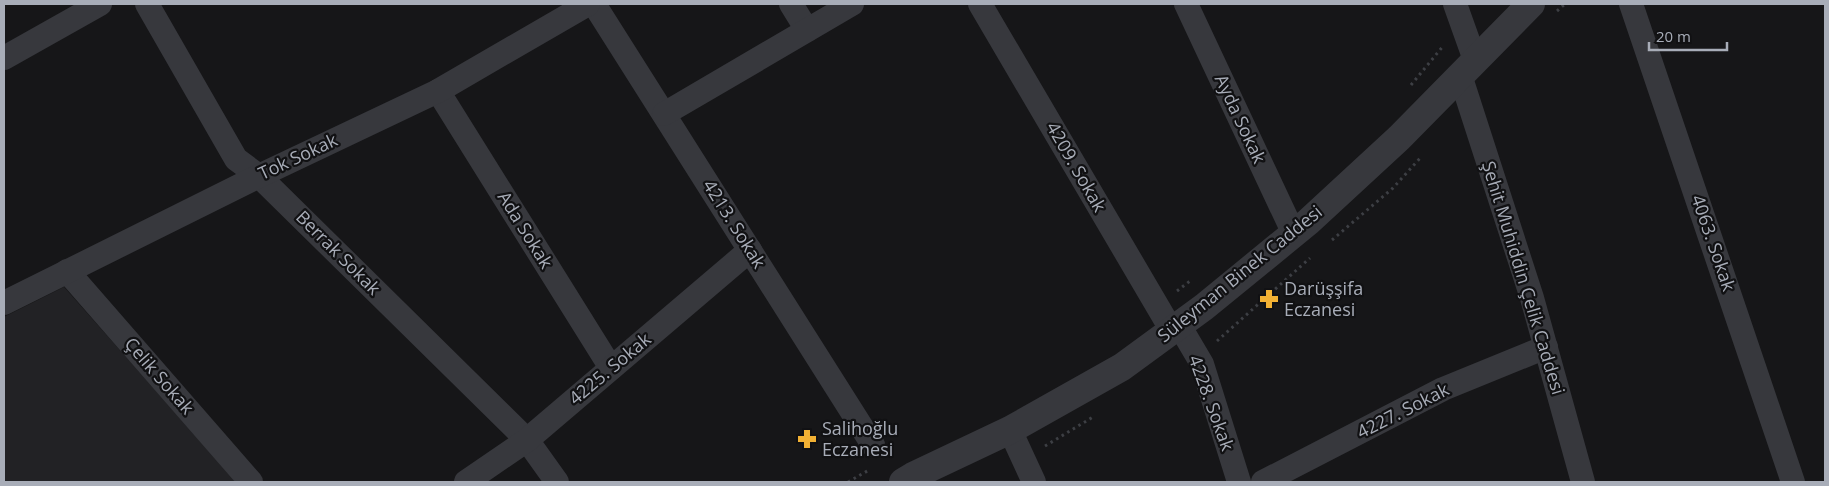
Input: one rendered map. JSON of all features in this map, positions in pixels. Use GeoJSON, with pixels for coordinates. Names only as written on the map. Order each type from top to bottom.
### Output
{"type":"FeatureCollection","features":[{"type":"Feature","properties":{"kind":"street"},"geometry":{"type":"LineString","coordinates":[[4,58],[100,4]]}},
{"type":"Feature","properties":{"kind":"street","name":"Berrak Sokak"},"geometry":{"type":"LineString","coordinates":[[147,4],[236,159],[259,176],[527,440],[556,482]]}},
{"type":"Feature","properties":{"kind":"street","name":"Tok Sokak"},"geometry":{"type":"LineString","coordinates":[[4,303],[259,176],[438,91],[588,4]]}},
{"type":"Feature","properties":{"kind":"street","name":"4213. Sokak"},"geometry":{"type":"LineString","coordinates":[[594,4],[873,445]]}},
{"type":"Feature","properties":{"kind":"street"},"geometry":{"type":"LineString","coordinates":[[791,4],[807,30]]}},
{"type":"Feature","properties":{"kind":"street"},"geometry":{"type":"LineString","coordinates":[[664,114],[852,4]]}},
{"type":"Feature","properties":{"kind":"street","name":"4209. Sokak"},"geometry":{"type":"LineString","coordinates":[[980,4],[1175,328]]}},
{"type":"Feature","properties":{"kind":"street","name":"Ayda Sokak"},"geometry":{"type":"LineString","coordinates":[[1186,4],[1294,234]]}},
{"type":"Feature","properties":{"kind":"street","name":"Şehit Muhiddin Çelik Caddesi"},"geometry":{"type":"LineString","coordinates":[[1455,4],[1467,68],[1583,482]]}},
{"type":"Feature","properties":{"kind":"street","name":"Süleyman Binek Caddesi"},"geometry":{"type":"LineString","coordinates":[[903,482],[1010,430],[1122,367],[1204,307],[1294,234],[1399,138],[1531,4]]}},
{"type":"Feature","properties":{"kind":"street","name":"4063. Sokak"},"geometry":{"type":"LineString","coordinates":[[1631,4],[1793,482]]}},
{"type":"Feature","properties":{"kind":"street","name":"Ada Sokak"},"geometry":{"type":"LineString","coordinates":[[438,91],[611,368]]}},
{"type":"Feature","properties":{"kind":"street","name":"4225. Sokak"},"geometry":{"type":"LineString","coordinates":[[466,482],[527,440],[750,250]]}},
{"type":"Feature","properties":{"kind":"street","name":"Çelik Sokak"},"geometry":{"type":"LineString","coordinates":[[68,270],[251,482]]}},
{"type":"Feature","properties":{"kind":"street","name":"4228. Sokak"},"geometry":{"type":"LineString","coordinates":[[1175,328],[1202,364],[1239,482]]}},
{"type":"Feature","properties":{"kind":"street","name":"4227. Sokak"},"geometry":{"type":"LineString","coordinates":[[1263,482],[1443,389],[1546,347]]}},
{"type":"Feature","properties":{"kind":"street"},"geometry":{"type":"LineString","coordinates":[[1010,430],[1034,482]]}},
{"type":"Feature","properties":{"kind":"shaded area"},"geometry":{"type":"Polygon","coordinates":[[[64,287],[237,482],[4,482],[4,317],[64,287]]]}},
{"type":"Feature","properties":{"kind":"place","name":"Darüşşifa Eczanesi"},"geometry":{"type":"Point","coordinates":[1269,299]}},
{"type":"Feature","properties":{"kind":"place","name":"Salihoğlu Eczanesi"},"geometry":{"type":"Point","coordinates":[807,439]}}]}
